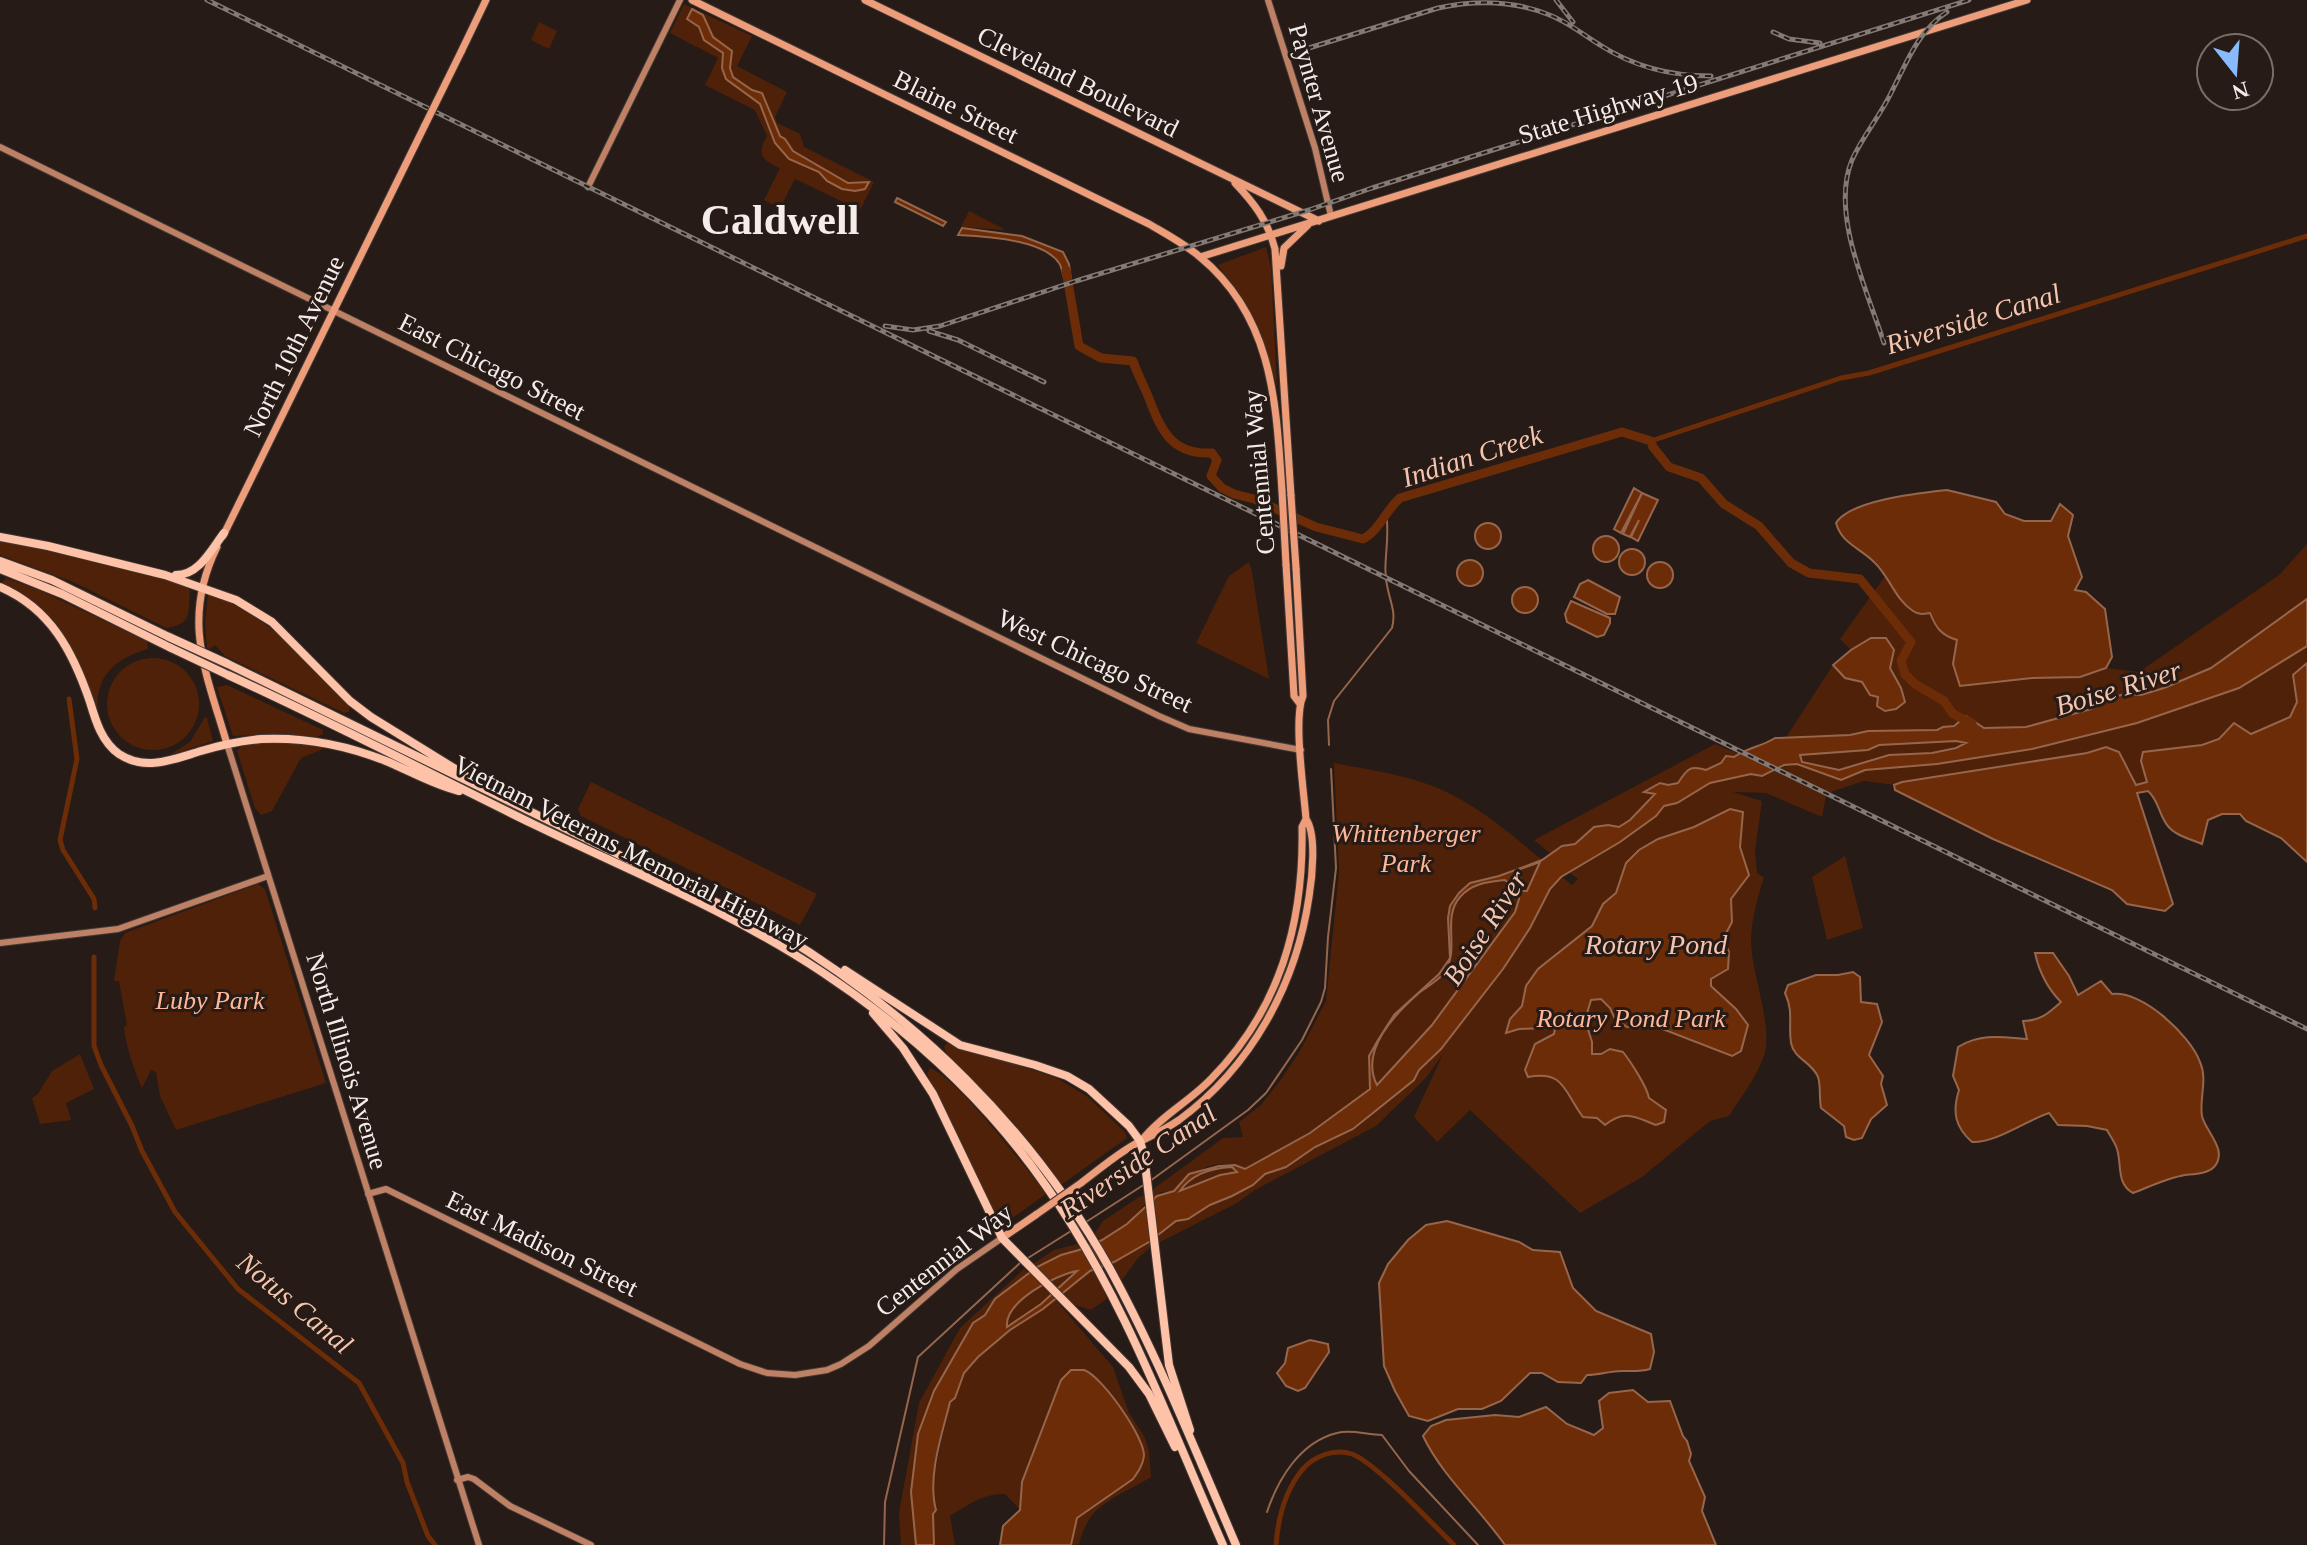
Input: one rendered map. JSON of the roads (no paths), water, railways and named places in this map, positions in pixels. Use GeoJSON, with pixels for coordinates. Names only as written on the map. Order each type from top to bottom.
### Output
{"type":"FeatureCollection","features":[{"type":"Feature","properties":{"kind":"highway"},"geometry":{"type":"LineString","coordinates":[[165,575],[192,572],[224,533]]}},
{"type":"Feature","properties":{"kind":"highway"},"geometry":{"type":"LineString","coordinates":[[0,537],[165,575],[236,600],[272,622],[350,701],[371,717],[490,791],[731,909],[843,969],[960,1045],[1067,1076],[1089,1089],[1129,1126],[1140,1141],[1146,1166],[1169,1365],[1205,1473]]}},
{"type":"Feature","properties":{"kind":"highway","name":"Vietnam Veterans Memorial Highway"},"geometry":{"type":"LineString","coordinates":[[0,561],[52,580],[490,791]]}},
{"type":"Feature","properties":{"kind":"highway","name":"Vietnam Veterans Memorial Highway"},"geometry":{"type":"LineString","coordinates":[[0,569],[62,594],[316,715],[740,924],[821,971],[937,1062],[983,1108],[1076,1222]]}},
{"type":"Feature","properties":{"kind":"highway"},"geometry":{"type":"LineString","coordinates":[[0,587],[24,598],[39,610],[67,644],[99,729],[120,754],[139,762],[160,763],[227,744],[286,739],[325,743],[366,753],[449,789],[475,796]]}},
{"type":"Feature","properties":{"kind":"highway"},"geometry":{"type":"LineString","coordinates":[[821,959],[918,1033],[980,1092],[1025,1144],[1076,1222],[1119,1298],[1205,1473],[1236,1545]]}},
{"type":"Feature","properties":{"kind":"highway"},"geometry":{"type":"LineString","coordinates":[[865,1003],[903,1048],[933,1094],[1002,1238],[1129,1367],[1149,1394],[1223,1545]]}},
{"type":"Feature","properties":{"kind":"highway"},"geometry":{"type":"LineString","coordinates":[[1119,1298],[1206,1508]]}},
{"type":"Feature","properties":{"kind":"main road","name":"North 10th Avenue"},"geometry":{"type":"LineString","coordinates":[[202,586],[224,533],[486,0]]}},
{"type":"Feature","properties":{"kind":"main road","name":"Blaine Street"},"geometry":{"type":"LineString","coordinates":[[692,0],[1149,224],[1200,257]]}},
{"type":"Feature","properties":{"kind":"main road","name":"Cleveland Boulevard"},"geometry":{"type":"LineString","coordinates":[[865,0],[1319,221]]}},
{"type":"Feature","properties":{"kind":"main road","name":"State Highway 19"},"geometry":{"type":"LineString","coordinates":[[1200,257],[2027,0]]}},
{"type":"Feature","properties":{"kind":"main road"},"geometry":{"type":"LineString","coordinates":[[1230,178],[1257,207],[1272,235]]}},
{"type":"Feature","properties":{"kind":"main road"},"geometry":{"type":"LineString","coordinates":[[1282,362],[1286,348],[1282,254],[1288,244],[1310,224]]}},
{"type":"Feature","properties":{"kind":"main road","name":"Centennial Way"},"geometry":{"type":"LineString","coordinates":[[1002,1238],[1140,1141],[1223,1066],[1248,1034],[1267,1001],[1280,973],[1297,914],[1302,827],[1306,819],[1301,750],[1300,704],[1303,696],[1276,258],[1272,235]]}},
{"type":"Feature","properties":{"kind":"main road","name":"Centennial Way"},"geometry":{"type":"LineString","coordinates":[[1200,257],[1217,273],[1245,311],[1265,354],[1274,390],[1294,696],[1300,704]]}},
{"type":"Feature","properties":{"kind":"main road","name":"North Illinois Avenue"},"geometry":{"type":"LineString","coordinates":[[202,586],[198,616],[199,650],[227,744]]}},
{"type":"Feature","properties":{"kind":"street"},"geometry":{"type":"LineString","coordinates":[[588,187],[680,0]]}},
{"type":"Feature","properties":{"kind":"street","name":"Paynter Avenue"},"geometry":{"type":"LineString","coordinates":[[1268,0],[1315,148],[1331,216]]}},
{"type":"Feature","properties":{"kind":"street","name":"East Chicago Street"},"geometry":{"type":"LineString","coordinates":[[0,147],[966,622]]}},
{"type":"Feature","properties":{"kind":"street","name":"West Chicago Street"},"geometry":{"type":"LineString","coordinates":[[966,622],[1189,729],[1301,750]]}},
{"type":"Feature","properties":{"kind":"street","name":"North Illinois Avenue"},"geometry":{"type":"LineString","coordinates":[[227,744],[479,1545]]}},
{"type":"Feature","properties":{"kind":"street"},"geometry":{"type":"LineString","coordinates":[[0,943],[118,929],[268,876]]}},
{"type":"Feature","properties":{"kind":"street","name":"East Madison Street"},"geometry":{"type":"LineString","coordinates":[[368,1194],[386,1189],[750,1368],[781,1375],[809,1374]]}},
{"type":"Feature","properties":{"kind":"street","name":"Centennial Way"},"geometry":{"type":"LineString","coordinates":[[809,1374],[827,1370],[857,1356],[933,1288],[1002,1238]]}},
{"type":"Feature","properties":{"kind":"street"},"geometry":{"type":"LineString","coordinates":[[457,1480],[474,1479],[510,1506],[591,1545]]}},
{"type":"Feature","properties":{"kind":"water"},"geometry":{"type":"Polygon","coordinates":[[[692,9],[703,15],[713,37],[732,51],[730,68],[733,77],[762,93],[780,136],[793,151],[848,183],[869,182],[865,189],[842,189],[827,181],[819,172],[789,159],[775,143],[760,104],[726,79],[722,68],[723,53],[704,40],[699,27],[687,19],[692,9]]]}},
{"type":"Feature","properties":{"kind":"water"},"geometry":{"type":"Polygon","coordinates":[[[897,198],[946,222],[943,226],[895,202],[897,198]]]}},
{"type":"Feature","properties":{"kind":"water"},"geometry":{"type":"Polygon","coordinates":[[[962,228],[1022,236],[1063,252],[1069,264],[1071,280],[1065,281],[1059,263],[1040,249],[1012,240],[958,235],[962,228]]]}},
{"type":"Feature","properties":{"kind":"water"},"geometry":{"type":"Polygon","coordinates":[[[1634,488],[1642,493],[1621,533],[1614,529],[1634,488]]]}},
{"type":"Feature","properties":{"kind":"water"},"geometry":{"type":"Polygon","coordinates":[[[1947,490],[1996,502],[2005,514],[2024,521],[2051,521],[2060,504],[2073,515],[2068,536],[2082,577],[2075,590],[2086,592],[2105,609],[2112,657],[2106,668],[2080,677],[2032,678],[1960,686],[1953,664],[1957,640],[1940,630],[1930,613],[1917,613],[1907,606],[1879,568],[1847,541],[1836,523],[1844,515],[1870,503],[1947,490]]]}},
{"type":"Feature","properties":{"kind":"water"},"geometry":{"type":"Polygon","coordinates":[[[1642,493],[1658,500],[1638,541],[1631,537],[1639,520],[1630,537],[1623,534],[1642,493]]]}},
{"type":"Feature","properties":{"kind":"water"},"geometry":{"type":"Polygon","coordinates":[[[1488,523],[1497,527],[1501,536],[1497,545],[1488,549],[1479,545],[1475,536],[1479,527],[1488,523]]]}},
{"type":"Feature","properties":{"kind":"water"},"geometry":{"type":"Polygon","coordinates":[[[1606,536],[1615,540],[1619,549],[1615,558],[1606,562],[1597,558],[1593,549],[1597,540],[1606,536]]]}},
{"type":"Feature","properties":{"kind":"water"},"geometry":{"type":"Polygon","coordinates":[[[1632,549],[1641,553],[1645,562],[1641,571],[1632,575],[1623,571],[1619,562],[1623,553],[1632,549]]]}},
{"type":"Feature","properties":{"kind":"water"},"geometry":{"type":"Polygon","coordinates":[[[1470,560],[1479,564],[1483,573],[1479,582],[1470,586],[1461,582],[1457,573],[1461,564],[1470,560]]]}},
{"type":"Feature","properties":{"kind":"water"},"geometry":{"type":"Polygon","coordinates":[[[1660,562],[1669,566],[1673,575],[1669,584],[1660,588],[1651,584],[1647,575],[1651,566],[1660,562]]]}},
{"type":"Feature","properties":{"kind":"water"},"geometry":{"type":"Polygon","coordinates":[[[1588,580],[1620,597],[1615,614],[1607,614],[1574,597],[1580,584],[1588,580]]]}},
{"type":"Feature","properties":{"kind":"water"},"geometry":{"type":"Polygon","coordinates":[[[1525,587],[1534,591],[1538,600],[1534,609],[1525,613],[1516,609],[1512,600],[1516,591],[1525,587]]]}},
{"type":"Feature","properties":{"kind":"water"},"geometry":{"type":"Polygon","coordinates":[[[2307,599],[2307,646],[2239,688],[2137,723],[2032,749],[1937,764],[1865,770],[1841,780],[1797,764],[1784,765],[1762,776],[1751,774],[1710,783],[1677,803],[1664,806],[1656,816],[1620,842],[1561,877],[1550,889],[1530,928],[1503,969],[1441,1049],[1419,1070],[1414,1080],[1353,1129],[1315,1147],[1286,1167],[1265,1174],[1253,1185],[1188,1219],[1176,1221],[1149,1242],[1114,1262],[1090,1271],[978,1357],[964,1373],[955,1398],[950,1402],[940,1442],[933,1484],[936,1510],[933,1514],[934,1545],[916,1545],[911,1492],[918,1434],[934,1391],[973,1323],[985,1315],[995,1299],[1037,1267],[1102,1240],[1127,1224],[1157,1196],[1174,1191],[1189,1174],[1219,1166],[1235,1165],[1245,1169],[1310,1133],[1370,1089],[1369,1056],[1378,1040],[1394,1015],[1439,974],[1450,958],[1450,906],[1470,883],[1542,860],[1562,846],[1575,844],[1594,827],[1619,827],[1655,794],[1644,792],[1660,783],[1678,783],[1689,769],[1706,770],[1721,763],[1726,756],[1734,757],[1775,738],[1850,735],[1868,731],[1937,730],[1954,726],[1966,716],[1984,728],[2026,727],[2091,709],[2124,694],[2141,695],[2164,688],[2211,668],[2307,599]],[[1956,741],[1879,745],[1868,750],[1800,755],[1802,762],[1839,770],[1889,755],[1932,753],[1966,743],[1956,741]],[[1540,862],[1515,871],[1521,879],[1523,891],[1527,891],[1540,862]],[[1505,880],[1481,884],[1460,897],[1455,906],[1451,954],[1442,976],[1420,992],[1391,1021],[1376,1046],[1373,1072],[1377,1085],[1432,1025],[1515,912],[1519,888],[1515,883],[1512,886],[1505,880]],[[1232,1167],[1196,1176],[1180,1191],[1220,1175],[1237,1172],[1232,1167]],[[1077,1271],[1044,1284],[1014,1308],[1007,1327],[1041,1304],[1077,1271]]]}},
{"type":"Feature","properties":{"kind":"water"},"geometry":{"type":"Polygon","coordinates":[[[1571,601],[1610,618],[1604,635],[1597,637],[1567,622],[1565,614],[1571,601]]]}},
{"type":"Feature","properties":{"kind":"water"},"geometry":{"type":"Polygon","coordinates":[[[1871,638],[1886,638],[1894,650],[1890,668],[1905,702],[1896,709],[1885,711],[1877,706],[1878,697],[1870,695],[1862,682],[1845,678],[1833,665],[1871,638]]]}},
{"type":"Feature","properties":{"kind":"water"},"geometry":{"type":"Polygon","coordinates":[[[2307,663],[2307,862],[2281,838],[2246,821],[2240,814],[2222,814],[2208,820],[2202,844],[2186,838],[2167,825],[2148,791],[2137,793],[2173,904],[2165,911],[2127,904],[2112,890],[1993,839],[1895,790],[1894,785],[1902,782],[2087,753],[2106,747],[2119,752],[2136,785],[2147,782],[2141,761],[2143,752],[2202,745],[2219,739],[2234,723],[2251,734],[2290,717],[2297,702],[2293,675],[2307,663]]]}},
{"type":"Feature","properties":{"kind":"water","name":"Rotary Pond"},"geometry":{"type":"Polygon","coordinates":[[[1730,809],[1743,812],[1740,847],[1749,875],[1731,899],[1732,922],[1723,939],[1729,952],[1728,969],[1711,979],[1711,986],[1748,1025],[1741,1051],[1732,1056],[1660,1028],[1627,1027],[1615,1019],[1601,999],[1591,1000],[1585,1020],[1592,1042],[1592,1054],[1601,1054],[1610,1049],[1623,1052],[1649,1098],[1666,1110],[1664,1122],[1656,1125],[1630,1116],[1618,1117],[1605,1125],[1597,1118],[1583,1117],[1557,1080],[1528,1077],[1525,1070],[1535,1044],[1554,1034],[1555,1028],[1519,1029],[1506,1033],[1510,1019],[1522,1006],[1526,986],[1538,969],[1592,926],[1603,904],[1616,893],[1626,863],[1639,850],[1730,809]]]}},
{"type":"Feature","properties":{"kind":"water"},"geometry":{"type":"Polygon","coordinates":[[[2035,953],[2053,953],[2078,995],[2101,981],[2112,994],[2137,999],[2164,1016],[2186,1039],[2202,1069],[2202,1116],[2219,1154],[2214,1167],[2133,1193],[2124,1184],[2117,1149],[2107,1130],[2058,1125],[2049,1113],[1991,1139],[1972,1142],[1966,1136],[1956,1112],[1959,1090],[1953,1076],[1958,1047],[1983,1038],[2027,1039],[2023,1021],[2044,1016],[2061,1002],[2045,979],[2035,953]]]}},
{"type":"Feature","properties":{"kind":"water"},"geometry":{"type":"Polygon","coordinates":[[[1853,972],[1860,977],[1861,1002],[1877,1004],[1882,1022],[1869,1055],[1883,1076],[1881,1084],[1887,1105],[1871,1119],[1862,1138],[1854,1140],[1846,1137],[1844,1126],[1821,1108],[1818,1077],[1799,1057],[1791,1043],[1789,1006],[1785,993],[1788,985],[1816,975],[1853,972]]]}},
{"type":"Feature","properties":{"kind":"water"},"geometry":{"type":"Polygon","coordinates":[[[1447,1221],[1519,1242],[1533,1250],[1560,1252],[1573,1288],[1596,1311],[1651,1334],[1654,1352],[1650,1369],[1587,1375],[1581,1383],[1558,1382],[1542,1373],[1530,1373],[1501,1401],[1482,1409],[1458,1409],[1428,1421],[1409,1416],[1384,1366],[1379,1283],[1388,1264],[1408,1240],[1426,1225],[1447,1221]]]}},
{"type":"Feature","properties":{"kind":"water"},"geometry":{"type":"Polygon","coordinates":[[[1310,1340],[1328,1344],[1329,1352],[1305,1388],[1298,1391],[1286,1386],[1277,1373],[1285,1363],[1288,1348],[1310,1340]]]}},
{"type":"Feature","properties":{"kind":"water"},"geometry":{"type":"Polygon","coordinates":[[[1071,1370],[1084,1370],[1092,1375],[1121,1408],[1142,1447],[1144,1456],[1141,1465],[1133,1479],[1077,1518],[1071,1545],[1000,1545],[1003,1526],[1020,1510],[1022,1482],[1061,1380],[1071,1370]]]}},
{"type":"Feature","properties":{"kind":"water"},"geometry":{"type":"Polygon","coordinates":[[[1633,1390],[1648,1402],[1670,1401],[1687,1441],[1691,1454],[1689,1461],[1705,1497],[1702,1511],[1716,1545],[1505,1545],[1440,1465],[1423,1436],[1431,1426],[1446,1420],[1495,1415],[1519,1417],[1546,1407],[1567,1424],[1594,1435],[1603,1428],[1599,1401],[1609,1393],[1633,1390]]]}},
{"type":"Feature","properties":{"kind":"waterway","name":"Riverside Canal"},"geometry":{"type":"LineString","coordinates":[[1651,441],[1841,378],[1869,373],[2307,236]]}},
{"type":"Feature","properties":{"kind":"waterway","name":"Indian Creek"},"geometry":{"type":"LineString","coordinates":[[1066,270],[1079,346],[1101,358],[1133,361],[1163,430],[1177,445],[1187,450],[1212,453],[1217,460],[1211,476],[1222,488],[1316,527],[1363,539],[1374,531],[1400,498],[1622,432],[1651,441],[1669,467],[1701,478],[1724,504],[1759,526],[1791,563],[1809,573],[1860,579],[1911,642],[1901,661],[1905,674],[1915,684],[1944,701],[1953,714],[1972,723]]}},
{"type":"Feature","properties":{"kind":"waterway","name":"Riverside Canal"},"geometry":{"type":"LineString","coordinates":[[1329,745],[1328,720],[1334,701],[1392,628],[1393,613],[1385,571],[1386,513]]}},
{"type":"Feature","properties":{"kind":"waterway","name":"Notus Canal"},"geometry":{"type":"LineString","coordinates":[[69,699],[77,759],[60,840],[94,899],[95,908]]}},
{"type":"Feature","properties":{"kind":"waterway","name":"Riverside Canal"},"geometry":{"type":"LineString","coordinates":[[1150,1181],[1248,1110],[1266,1093],[1302,1040],[1321,1002],[1325,988],[1336,868],[1331,769]]}},
{"type":"Feature","properties":{"kind":"waterway","name":"Notus Canal"},"geometry":{"type":"LineString","coordinates":[[94,957],[94,1046],[142,1151],[175,1212],[238,1289],[359,1383],[403,1463],[428,1536],[435,1545]]}},
{"type":"Feature","properties":{"kind":"waterway","name":"Riverside Canal"},"geometry":{"type":"LineString","coordinates":[[1086,1222],[1145,1184]]}},
{"type":"Feature","properties":{"kind":"waterway","name":"Riverside Canal"},"geometry":{"type":"LineString","coordinates":[[1028,1258],[1071,1231]]}},
{"type":"Feature","properties":{"kind":"waterway","name":"Riverside Canal"},"geometry":{"type":"LineString","coordinates":[[884,1545],[885,1502],[918,1357],[1020,1263]]}},
{"type":"Feature","properties":{"kind":"waterway"},"geometry":{"type":"LineString","coordinates":[[1267,1512],[1284,1475],[1312,1444],[1342,1432],[1382,1435],[1409,1471],[1478,1545]]}},
{"type":"Feature","properties":{"kind":"waterway"},"geometry":{"type":"LineString","coordinates":[[1276,1545],[1283,1505],[1296,1478],[1312,1461],[1338,1452],[1352,1454],[1375,1469],[1454,1545]]}},
{"type":"Feature","properties":{"kind":"railway"},"geometry":{"type":"LineString","coordinates":[[207,0],[2307,1029]]}},
{"type":"Feature","properties":{"kind":"railway"},"geometry":{"type":"LineString","coordinates":[[1556,0],[1573,22]]}},
{"type":"Feature","properties":{"kind":"railway"},"geometry":{"type":"LineString","coordinates":[[885,326],[913,330],[940,326],[1969,0]]}},
{"type":"Feature","properties":{"kind":"railway"},"geometry":{"type":"LineString","coordinates":[[1296,52],[1438,8],[1493,3],[1520,6],[1554,17],[1613,53],[1639,64],[1667,72],[1711,76]]}},
{"type":"Feature","properties":{"kind":"railway"},"geometry":{"type":"LineString","coordinates":[[1884,343],[1853,252],[1845,204],[1846,181],[1856,151],[1888,100],[1914,48],[1928,28],[1947,12]]}},
{"type":"Feature","properties":{"kind":"railway"},"geometry":{"type":"LineString","coordinates":[[1773,32],[1789,39],[1820,43]]}},
{"type":"Feature","properties":{"kind":"railway"},"geometry":{"type":"LineString","coordinates":[[929,331],[958,340],[1044,382]]}},
{"type":"Feature","properties":{"kind":"district","name":"Caldwell"},"geometry":{"type":"Point","coordinates":[780,220]}},
{"type":"Feature","properties":{"kind":"water label","name":"Boise River"},"geometry":{"type":"Point","coordinates":[2118,688]}},
{"type":"Feature","properties":{"kind":"water label","name":"Boise River"},"geometry":{"type":"Point","coordinates":[1485,928]}},
{"type":"Feature","properties":{"kind":"park label","name":"Whittenberger Park"},"geometry":{"type":"Point","coordinates":[1406,848]}},
{"type":"Feature","properties":{"kind":"park label","name":"Luby Park"},"geometry":{"type":"Point","coordinates":[210,1000]}},
{"type":"Feature","properties":{"kind":"park label","name":"Rotary Pond Park"},"geometry":{"type":"Point","coordinates":[1631,1018]}}]}
